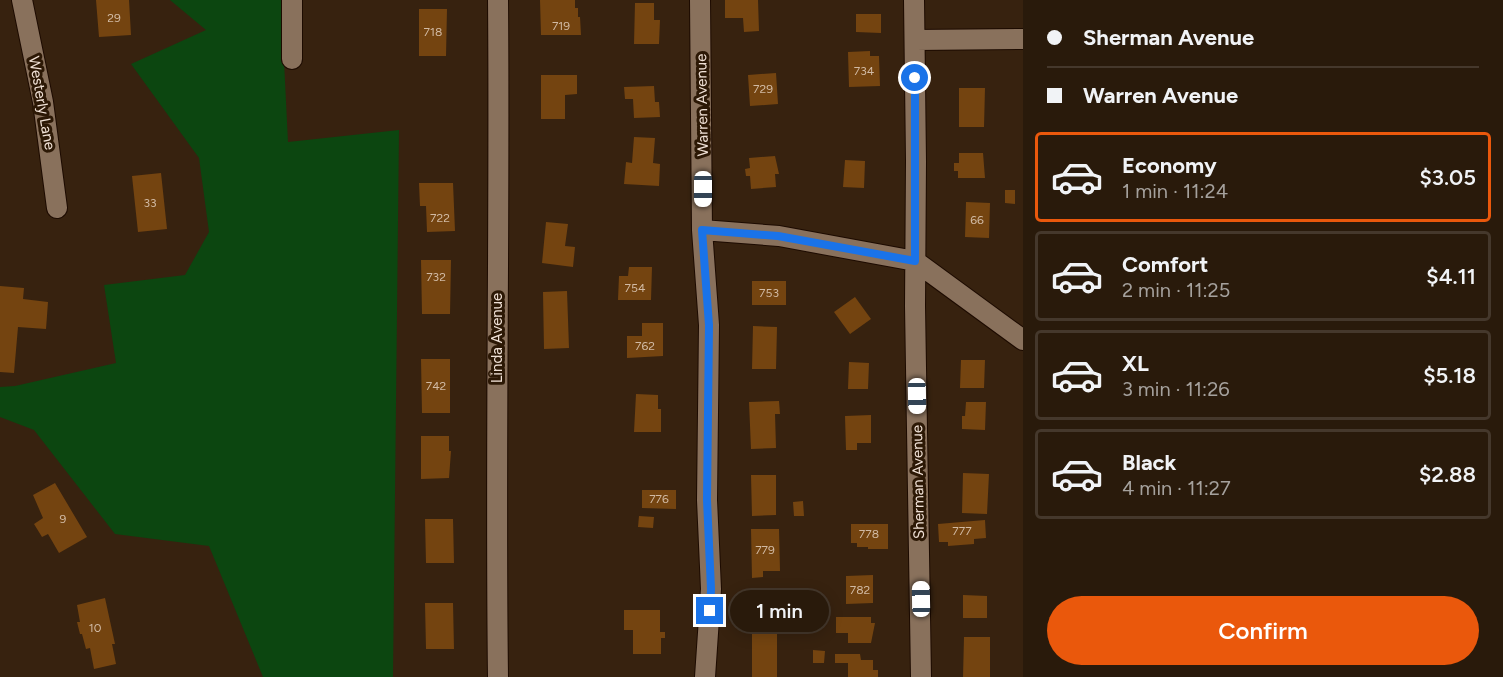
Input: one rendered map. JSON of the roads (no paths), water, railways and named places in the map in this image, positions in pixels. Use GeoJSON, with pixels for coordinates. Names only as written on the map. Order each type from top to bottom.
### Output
{"type":"FeatureCollection","features":[{"type":"Feature","properties":{"kind":"street","name":"Westerly Lane"},"geometry":{"type":"LineString","coordinates":[[22,0],[43,102],[57,208]]}},
{"type":"Feature","properties":{"kind":"street"},"geometry":{"type":"LineString","coordinates":[[292,0],[292,59]]}},
{"type":"Feature","properties":{"kind":"street","name":"Linda Avenue"},"geometry":{"type":"LineString","coordinates":[[498,0],[500,157],[496,497],[498,677]]}},
{"type":"Feature","properties":{"kind":"street","name":"Warren Avenue"},"geometry":{"type":"LineString","coordinates":[[700,0],[702,230],[709,325],[707,500],[711,589],[705,677]]}},
{"type":"Feature","properties":{"kind":"street","name":"Sherman Avenue"},"geometry":{"type":"LineString","coordinates":[[914,0],[921,677]]}},
{"type":"Feature","properties":{"kind":"street"},"geometry":{"type":"LineString","coordinates":[[915,40],[1023,39]]}},
{"type":"Feature","properties":{"kind":"street"},"geometry":{"type":"LineString","coordinates":[[702,230],[778,236],[915,261],[1023,340]]}}]}
